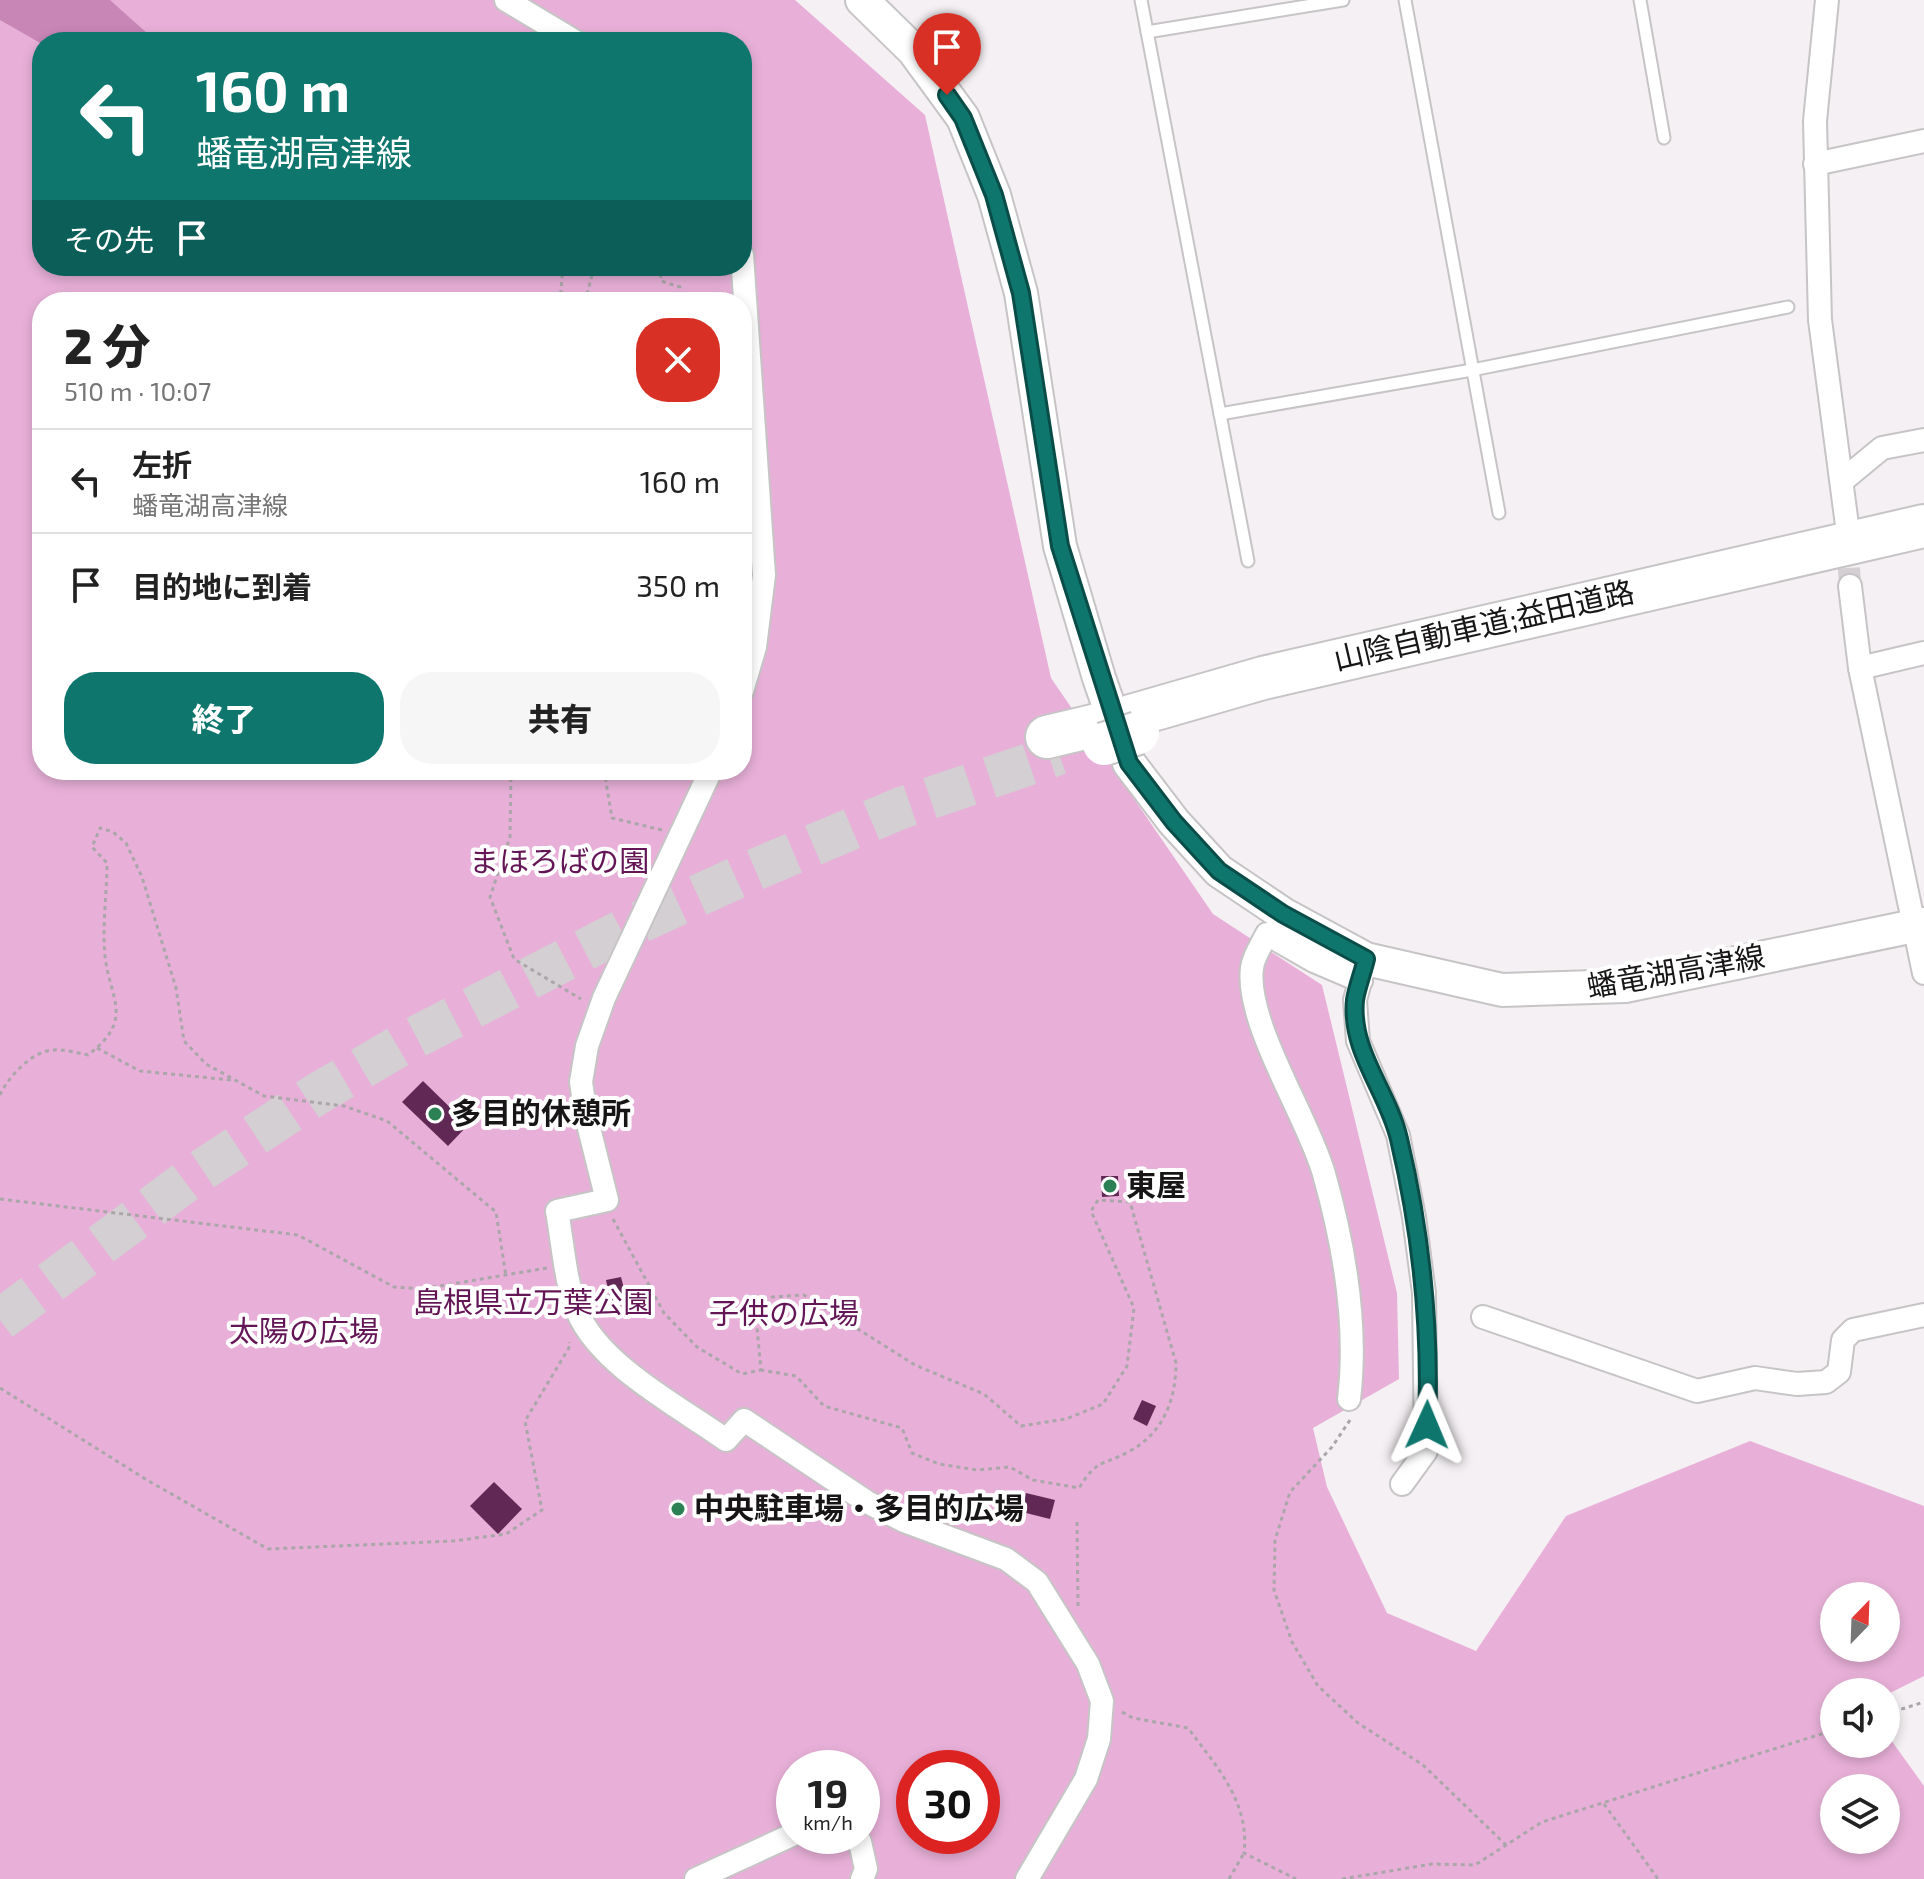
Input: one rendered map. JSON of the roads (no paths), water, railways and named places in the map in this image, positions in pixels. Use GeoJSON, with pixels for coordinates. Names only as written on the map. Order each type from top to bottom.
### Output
{"type":"FeatureCollection","features":[{"type":"Feature","properties":{"kind":"highway","name":"山陰自動車道;益田道路"},"geometry":{"type":"LineString","coordinates":[[1117,730],[1278,674],[1924,526]]}},
{"type":"Feature","properties":{"kind":"highway","name":"山陰自動車道;益田道路"},"geometry":{"type":"LineString","coordinates":[[1053,746],[1266,691],[1924,541]]}},
{"type":"Feature","properties":{"kind":"main road","name":"蟠竜湖高津線"},"geometry":{"type":"LineString","coordinates":[[862,0],[914,51],[963,118],[994,195],[1021,293],[1060,546],[1129,763],[1174,822],[1219,871],[1363,970],[1502,990],[1625,986],[1919,925]]}},
{"type":"Feature","properties":{"kind":"street"},"geometry":{"type":"LineString","coordinates":[[506,0],[559,32]]}},
{"type":"Feature","properties":{"kind":"street"},"geometry":{"type":"LineString","coordinates":[[1827,0],[1820,43],[1815,164],[1820,320],[1847,525]]}},
{"type":"Feature","properties":{"kind":"street"},"geometry":{"type":"LineString","coordinates":[[1815,164],[1924,141]]}},
{"type":"Feature","properties":{"kind":"street"},"geometry":{"type":"LineString","coordinates":[[752,400],[764,575],[752,657]]}},
{"type":"Feature","properties":{"kind":"street"},"geometry":{"type":"LineString","coordinates":[[1842,481],[1882,448],[1924,440]]}},
{"type":"Feature","properties":{"kind":"street"},"geometry":{"type":"LineString","coordinates":[[1850,586],[1860,668],[1919,925],[1924,973]]}},
{"type":"Feature","properties":{"kind":"street"},"geometry":{"type":"LineString","coordinates":[[1860,668],[1924,653]]}},
{"type":"Feature","properties":{"kind":"street"},"geometry":{"type":"LineString","coordinates":[[706,780],[604,998],[587,1046],[581,1082],[586,1116],[607,1200],[557,1211],[556,1266],[589,1333],[611,1357],[726,1440],[744,1420],[867,1502],[904,1521],[1006,1559],[1037,1582],[1088,1664],[1102,1701],[1099,1739],[1086,1779],[1027,1879]]}},
{"type":"Feature","properties":{"kind":"street"},"geometry":{"type":"LineString","coordinates":[[1349,1399],[1351,1316],[1324,1175],[1260,1020],[1252,966],[1267,934],[1314,961],[1363,970],[1355,1000],[1358,1041],[1398,1135],[1424,1293],[1426,1451],[1402,1484]]}},
{"type":"Feature","properties":{"kind":"street"},"geometry":{"type":"LineString","coordinates":[[1483,1317],[1697,1391],[1755,1378],[1797,1384],[1826,1382],[1839,1372],[1843,1340],[1853,1330],[1924,1315]]}},
{"type":"Feature","properties":{"kind":"street"},"geometry":{"type":"LineString","coordinates":[[696,1879],[776,1842]]}},
{"type":"Feature","properties":{"kind":"street"},"geometry":{"type":"LineString","coordinates":[[862,1879],[866,1869],[863,1854]]}},
{"type":"Feature","properties":{"kind":"lane"},"geometry":{"type":"LineString","coordinates":[[1141,0],[1248,561]]}},
{"type":"Feature","properties":{"kind":"lane"},"geometry":{"type":"LineString","coordinates":[[1147,32],[1343,0]]}},
{"type":"Feature","properties":{"kind":"lane"},"geometry":{"type":"LineString","coordinates":[[1405,0],[1499,513]]}},
{"type":"Feature","properties":{"kind":"lane"},"geometry":{"type":"LineString","coordinates":[[1640,0],[1664,138]]}},
{"type":"Feature","properties":{"kind":"lane"},"geometry":{"type":"LineString","coordinates":[[1220,414],[1472,370],[1788,307]]}},
{"type":"Feature","properties":{"kind":"tunnel"},"geometry":{"type":"LineString","coordinates":[[1847,535],[1850,586]]}},
{"type":"Feature","properties":{"kind":"tunnel"},"geometry":{"type":"LineString","coordinates":[[0,1320],[196,1174],[317,1094],[408,1041],[627,928],[747,873],[901,808],[1059,754]]}},
{"type":"Feature","properties":{"kind":"place","name":"多目的休憩所"},"geometry":{"type":"Point","coordinates":[435,1114]}},
{"type":"Feature","properties":{"kind":"place","name":"東屋"},"geometry":{"type":"Point","coordinates":[1110,1186]}},
{"type":"Feature","properties":{"kind":"place","name":"中央駐車場・多目的広場"},"geometry":{"type":"Point","coordinates":[678,1509]}},
{"type":"Feature","properties":{"kind":"park label","name":"まほろばの園"},"geometry":{"type":"Point","coordinates":[559,862]}},
{"type":"Feature","properties":{"kind":"park label","name":"島根県立万葉公園"},"geometry":{"type":"Point","coordinates":[533,1303]}},
{"type":"Feature","properties":{"kind":"park label","name":"子供の広場"},"geometry":{"type":"Point","coordinates":[784,1314]}},
{"type":"Feature","properties":{"kind":"park label","name":"太陽の広場"},"geometry":{"type":"Point","coordinates":[304,1332]}}]}
